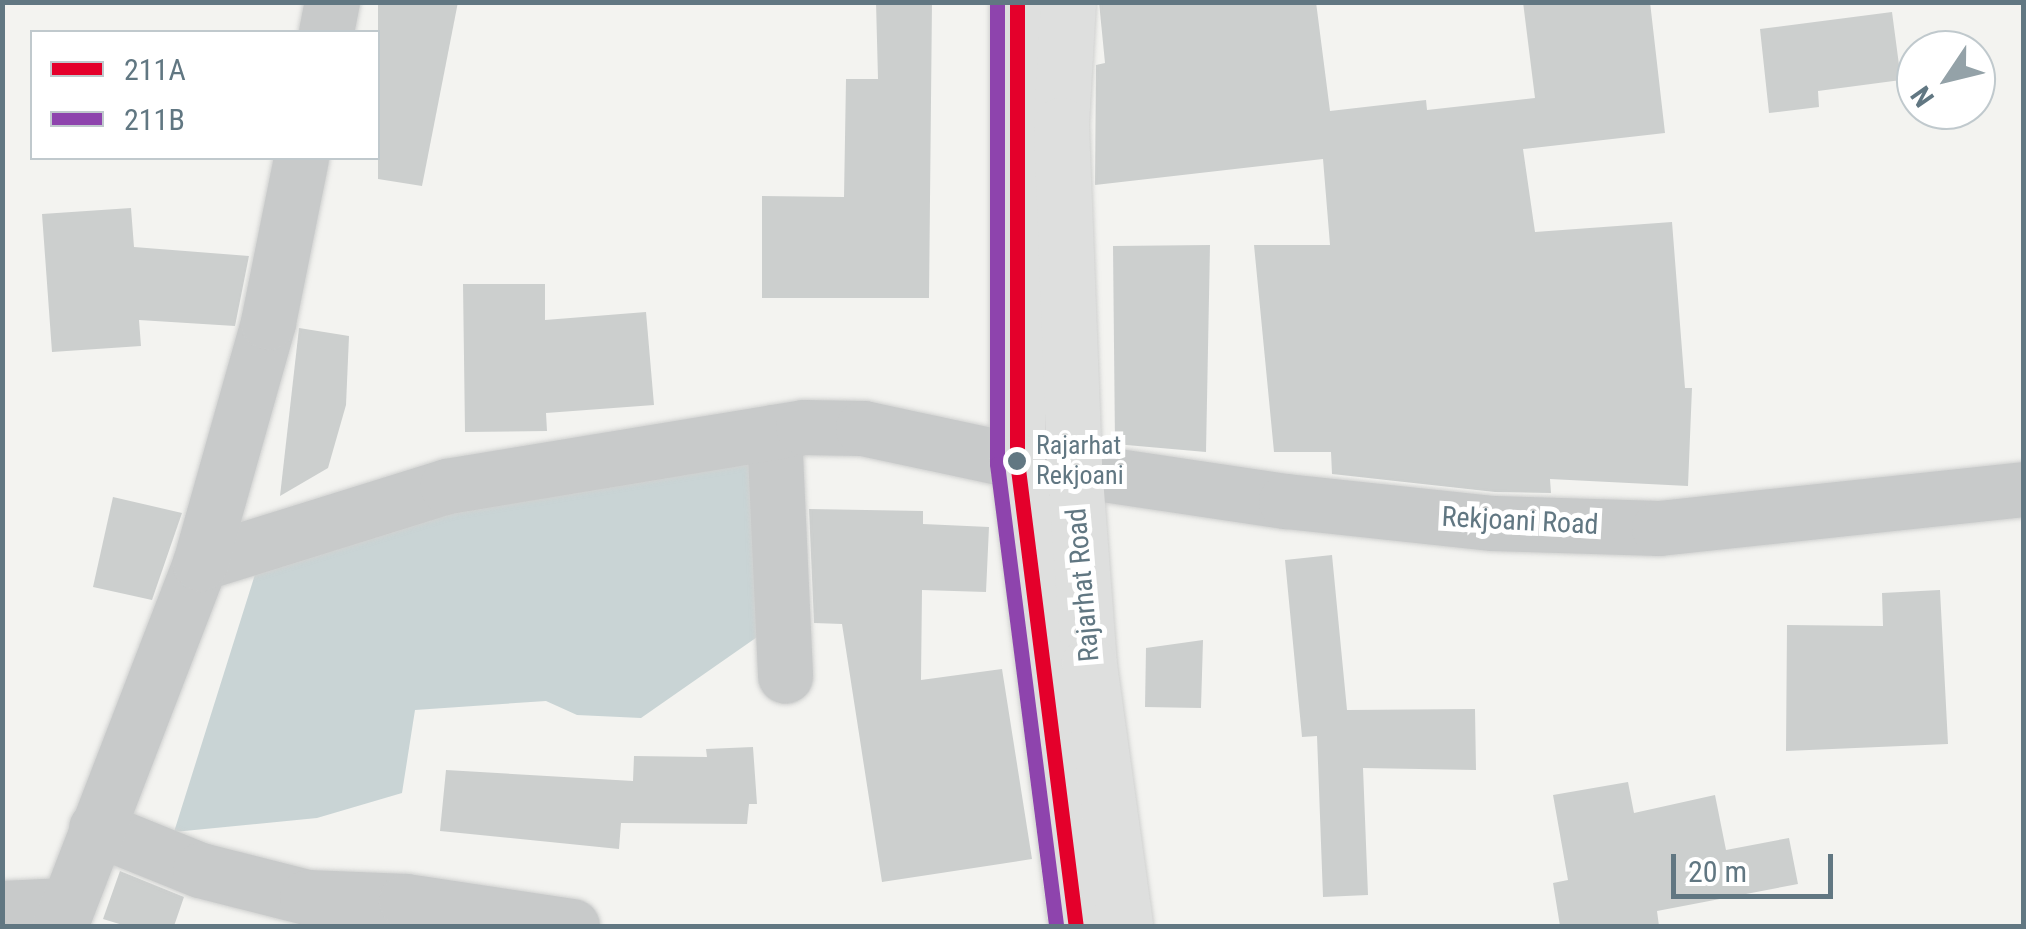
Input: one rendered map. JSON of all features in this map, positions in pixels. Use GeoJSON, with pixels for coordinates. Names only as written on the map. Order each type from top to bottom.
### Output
{"type":"FeatureCollection","features":[{"type":"Feature","properties":{"kind":"main road","name":"Rajarhat Road"},"geometry":{"type":"LineString","coordinates":[[1017,2],[1017,462],[1076,926]]}},
{"type":"Feature","properties":{"kind":"main road","name":"Rajarhat Road"},"geometry":{"type":"LineString","coordinates":[[1068,2],[1061,125],[1074,466],[1089,665],[1125,926]]}},
{"type":"Feature","properties":{"kind":"street"},"geometry":{"type":"LineString","coordinates":[[326,30],[332,2]]}},
{"type":"Feature","properties":{"kind":"street"},"geometry":{"type":"LineString","coordinates":[[2,908],[63,916],[200,563],[268,322],[301,160]]}},
{"type":"Feature","properties":{"kind":"street","name":"Rekjoani Road"},"geometry":{"type":"LineString","coordinates":[[200,563],[446,486],[774,432],[863,428],[1017,462],[1074,466],[1286,501],[1492,523],[1659,528],[2024,489]]}},
{"type":"Feature","properties":{"kind":"street"},"geometry":{"type":"LineString","coordinates":[[774,432],[784,676]]}},
{"type":"Feature","properties":{"kind":"street"},"geometry":{"type":"LineString","coordinates":[[96,828],[200,870],[306,897],[406,901],[572,926]]}},
{"type":"Feature","properties":{"kind":"shaded area"},"geometry":{"type":"Polygon","coordinates":[[[757,455],[760,635],[641,718],[577,715],[546,701],[415,710],[402,793],[317,818],[174,832],[257,568],[314,539],[535,490],[757,455]]]}},
{"type":"Feature","properties":{"kind":"building"},"geometry":{"type":"Polygon","coordinates":[[[378,2],[458,2],[422,186],[378,179],[378,2]]]}},
{"type":"Feature","properties":{"kind":"building"},"geometry":{"type":"Polygon","coordinates":[[[876,2],[932,2],[929,298],[762,298],[762,196],[844,197],[846,79],[878,79],[876,2]]]}},
{"type":"Feature","properties":{"kind":"building"},"geometry":{"type":"Polygon","coordinates":[[[1099,2],[1316,2],[1330,111],[1426,100],[1427,110],[1535,98],[1523,2],[1650,2],[1665,133],[1523,149],[1535,232],[1672,222],[1685,388],[1692,388],[1688,486],[1550,479],[1551,493],[1495,492],[1332,474],[1331,452],[1274,452],[1254,245],[1330,245],[1323,159],[1095,185],[1096,65],[1105,63],[1099,2]]]}},
{"type":"Feature","properties":{"kind":"building"},"geometry":{"type":"Polygon","coordinates":[[[1892,12],[1896,81],[1818,91],[1819,107],[1769,113],[1760,29],[1892,12]]]}},
{"type":"Feature","properties":{"kind":"building"},"geometry":{"type":"Polygon","coordinates":[[[131,208],[134,247],[249,256],[235,326],[139,320],[141,346],[52,352],[42,214],[131,208]]]}},
{"type":"Feature","properties":{"kind":"building"},"geometry":{"type":"Polygon","coordinates":[[[1210,245],[1206,452],[1115,444],[1113,246],[1210,245]]]}},
{"type":"Feature","properties":{"kind":"building"},"geometry":{"type":"Polygon","coordinates":[[[463,284],[545,284],[545,320],[646,312],[654,405],[546,413],[547,431],[465,432],[463,284]]]}},
{"type":"Feature","properties":{"kind":"building"},"geometry":{"type":"Polygon","coordinates":[[[299,328],[349,336],[346,405],[328,468],[280,496],[299,328]]]}},
{"type":"Feature","properties":{"kind":"building"},"geometry":{"type":"Polygon","coordinates":[[[113,497],[182,513],[152,600],[93,587],[113,497]]]}},
{"type":"Feature","properties":{"kind":"building"},"geometry":{"type":"Polygon","coordinates":[[[809,509],[923,511],[923,524],[989,527],[986,592],[922,590],[921,680],[1002,669],[1032,859],[882,882],[842,624],[814,623],[809,509]]]}},
{"type":"Feature","properties":{"kind":"building"},"geometry":{"type":"Polygon","coordinates":[[[1332,555],[1347,710],[1475,709],[1476,770],[1363,768],[1368,895],[1323,897],[1317,736],[1302,737],[1285,560],[1332,555]]]}},
{"type":"Feature","properties":{"kind":"building"},"geometry":{"type":"Polygon","coordinates":[[[1940,590],[1948,744],[1786,751],[1787,625],[1883,626],[1882,593],[1940,590]]]}},
{"type":"Feature","properties":{"kind":"building"},"geometry":{"type":"Polygon","coordinates":[[[1203,640],[1201,708],[1145,707],[1146,648],[1203,640]]]}},
{"type":"Feature","properties":{"kind":"building"},"geometry":{"type":"Polygon","coordinates":[[[753,747],[757,804],[749,804],[747,824],[621,823],[619,849],[440,831],[446,770],[633,781],[634,756],[707,757],[706,749],[753,747]]]}},
{"type":"Feature","properties":{"kind":"building"},"geometry":{"type":"Polygon","coordinates":[[[1628,782],[1634,813],[1715,795],[1726,850],[1789,838],[1798,884],[1657,911],[1659,926],[1560,926],[1553,883],[1568,880],[1553,795],[1628,782]]]}},
{"type":"Feature","properties":{"kind":"building"},"geometry":{"type":"Polygon","coordinates":[[[120,871],[184,897],[174,926],[126,926],[103,919],[120,871]]]}},
{"type":"Feature","properties":{"kind":"transit line","name":"211B"},"geometry":{"type":"LineString","coordinates":[[997,2],[997,464],[1056,926]]}},
{"type":"Feature","properties":{"kind":"transit line","name":"211A"},"geometry":{"type":"LineString","coordinates":[[1017,2],[1017,461],[1076,926]]}},
{"type":"Feature","properties":{"kind":"place","name":"Rajarhat Rekjoani"},"geometry":{"type":"Point","coordinates":[1017,461]}}]}
